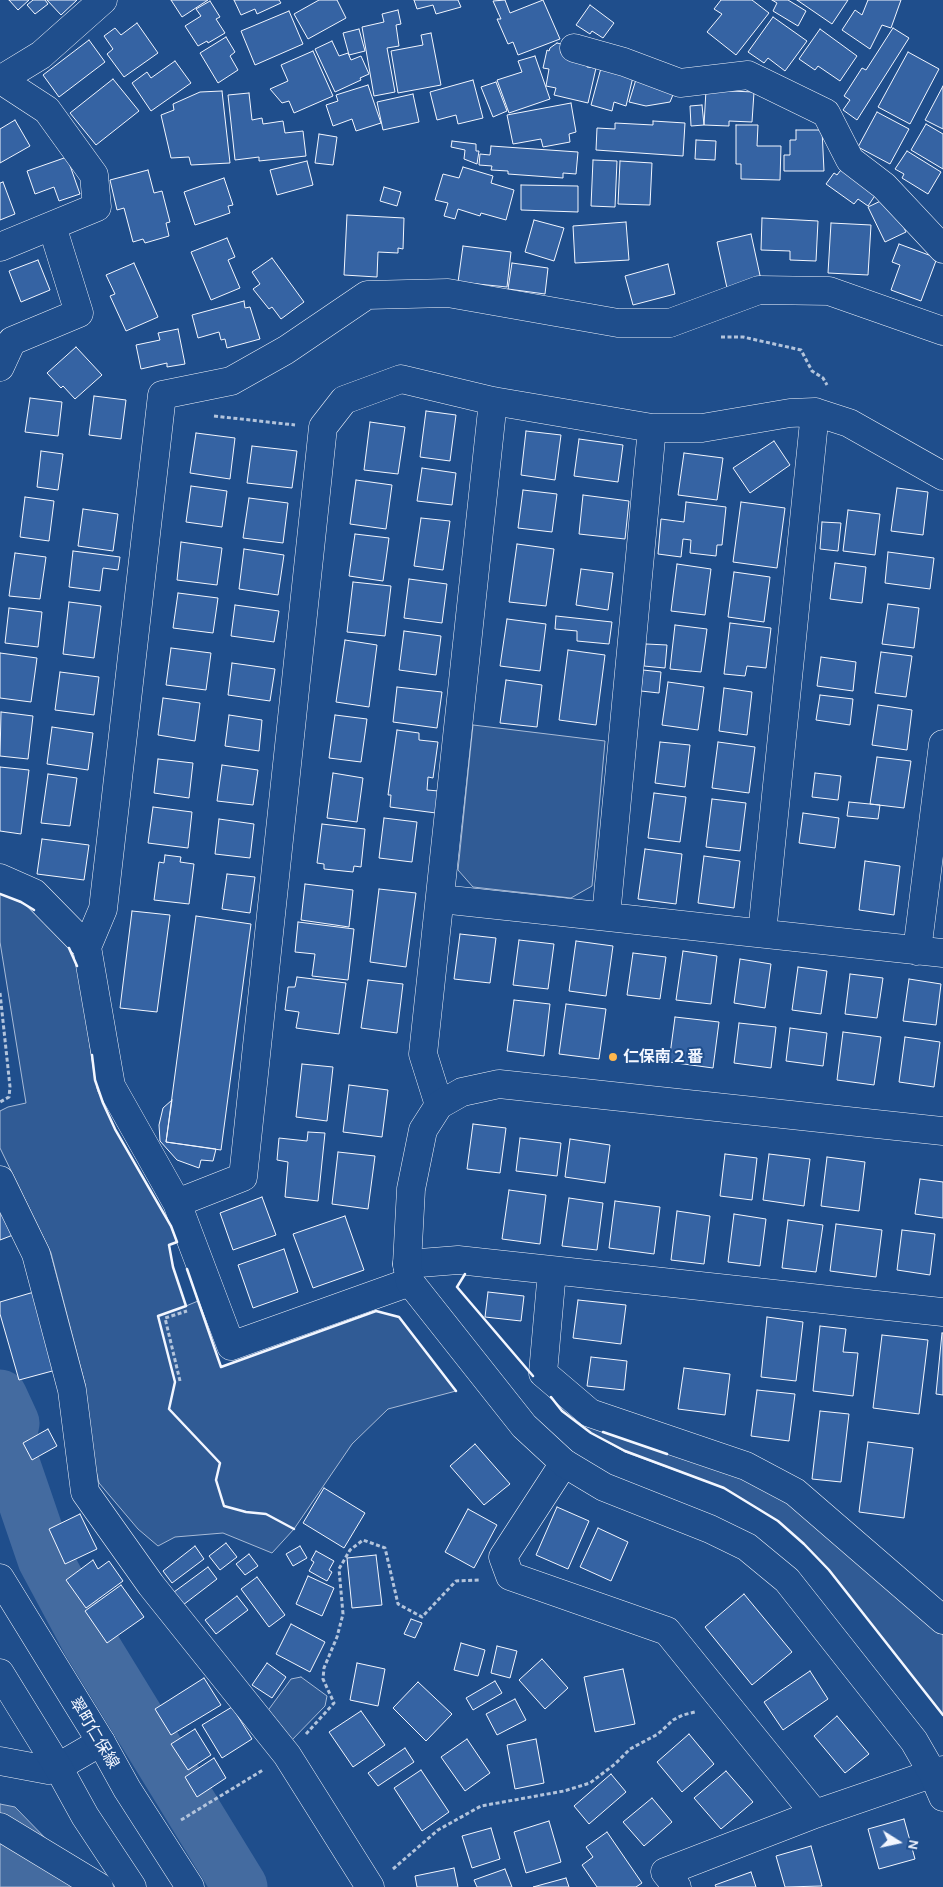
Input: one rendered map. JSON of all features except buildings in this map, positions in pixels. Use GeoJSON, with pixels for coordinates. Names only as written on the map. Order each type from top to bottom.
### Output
{"type":"FeatureCollection","features":[{"type":"Feature","properties":{"kind":"main road"},"geometry":{"type":"LineString","coordinates":[[0,247],[97,207],[94,175],[47,110],[0,80],[41,55],[103,0]]}},
{"type":"Feature","properties":{"kind":"main road"},"geometry":{"type":"LineString","coordinates":[[574,48],[624,62],[680,83],[748,76],[826,113],[850,160],[884,186],[943,249]]}},
{"type":"Feature","properties":{"kind":"main road"},"geometry":{"type":"LineString","coordinates":[[0,367],[12,342],[79,313],[52,226]]}},
{"type":"Feature","properties":{"kind":"main road"},"geometry":{"type":"LineString","coordinates":[[943,331],[829,291],[759,290],[670,323],[618,323],[448,293],[367,295],[286,350],[231,381],[162,395],[103,909],[87,947],[111,1086],[177,1203],[231,1346],[408,1273],[458,1260],[943,1312]]}},
{"type":"Feature","properties":{"kind":"main road"},"geometry":{"type":"LineString","coordinates":[[177,1203],[244,1177],[323,428],[344,400],[401,379],[493,401],[652,428],[702,428],[790,413],[815,412],[849,423],[943,476]]}},
{"type":"Feature","properties":{"kind":"main road"},"geometry":{"type":"LineString","coordinates":[[439,1106],[423,1054],[493,401]]}},
{"type":"Feature","properties":{"kind":"main road"},"geometry":{"type":"LineString","coordinates":[[762,933],[815,412]]}},
{"type":"Feature","properties":{"kind":"main road"},"geometry":{"type":"LineString","coordinates":[[606,916],[652,428]]}},
{"type":"Feature","properties":{"kind":"main road"},"geometry":{"type":"LineString","coordinates":[[441,899],[930,952],[943,744]]}},
{"type":"Feature","properties":{"kind":"main road"},"geometry":{"type":"LineString","coordinates":[[0,878],[34,893],[87,947]]}},
{"type":"Feature","properties":{"kind":"main road"},"geometry":{"type":"LineString","coordinates":[[677,1887],[666,1872],[815,1814],[940,1780],[914,1741],[787,1580],[748,1547],[710,1529],[604,1487],[564,1463],[524,1426],[408,1273],[411,1189],[423,1130],[439,1106],[462,1092],[498,1084],[943,1131]]}},
{"type":"Feature","properties":{"kind":"main road"},"geometry":{"type":"LineString","coordinates":[[0,1180],[36,1254],[72,1390],[85,1492],[150,1585],[287,1755],[378,1881]]}},
{"type":"Feature","properties":{"kind":"main road"},"geometry":{"type":"LineString","coordinates":[[552,1270],[544,1373],[590,1413],[746,1466],[795,1492],[943,1620]]}},
{"type":"Feature","properties":{"kind":"main road"},"geometry":{"type":"LineString","coordinates":[[564,1463],[503,1557],[510,1576],[667,1631],[815,1814]]}},
{"type":"Feature","properties":{"kind":"main road","name":"翠町仁保線"},"geometry":{"type":"LineString","coordinates":[[0,1578],[101,1742],[127,1789],[190,1887]]}},
{"type":"Feature","properties":{"kind":"main road"},"geometry":{"type":"LineString","coordinates":[[0,1672],[58,1767],[85,1816],[132,1887]]}},
{"type":"Feature","properties":{"kind":"main road"},"geometry":{"type":"LineString","coordinates":[[0,1761],[43,1770],[58,1767],[101,1742]]}},
{"type":"Feature","properties":{"kind":"main road"},"geometry":{"type":"LineString","coordinates":[[0,1827],[99,1887]]}},
{"type":"Feature","properties":{"kind":"main road"},"geometry":{"type":"LineString","coordinates":[[0,1844],[63,1887]]}},
{"type":"Feature","properties":{"kind":"path"},"geometry":{"type":"LineString","coordinates":[[717,337],[743,337],[801,350],[812,371],[823,378],[849,423]]}},
{"type":"Feature","properties":{"kind":"path"},"geometry":{"type":"LineString","coordinates":[[205,415],[323,428]]}},
{"type":"Feature","properties":{"kind":"path"},"geometry":{"type":"LineString","coordinates":[[0,993],[10,1087],[9,1097],[0,1102]]}},
{"type":"Feature","properties":{"kind":"path"},"geometry":{"type":"LineString","coordinates":[[180,1381],[165,1318],[194,1309]]}},
{"type":"Feature","properties":{"kind":"path"},"geometry":{"type":"LineString","coordinates":[[185,1818],[287,1755],[334,1703],[323,1679],[324,1668],[337,1637],[342,1614],[339,1569],[350,1550],[363,1540],[385,1548],[398,1604],[422,1618],[456,1580]]}},
{"type":"Feature","properties":{"kind":"path"},"geometry":{"type":"LineString","coordinates":[[378,1881],[438,1830],[481,1806],[564,1792],[590,1782],[615,1764],[630,1750],[658,1734],[673,1720],[683,1715],[709,1708],[723,1700]]}},
{"type":"Feature","properties":{"kind":"shaded area"},"geometry":{"type":"Polygon","coordinates":[[[473,725],[605,741],[592,886],[571,898],[473,887],[458,870],[473,725]]]}},
{"type":"Feature","properties":{"kind":"shaded area"},"geometry":{"type":"Polygon","coordinates":[[[0,894],[21,902],[40,914],[71,950],[79,971],[95,1080],[103,1103],[115,1129],[171,1226],[177,1242],[169,1245],[173,1267],[186,1306],[198,1301],[221,1367],[376,1311],[399,1317],[456,1391],[388,1409],[352,1444],[294,1529],[272,1553],[223,1533],[175,1537],[158,1546],[138,1529],[99,1483],[90,1447],[85,1384],[51,1253],[0,1148],[0,1111],[26,1103],[0,942],[0,894]]]}},
{"type":"Feature","properties":{"kind":"shaded area"},"geometry":{"type":"Polygon","coordinates":[[[534,1376],[599,1430],[759,1484],[785,1499],[943,1635],[943,1715],[829,1570],[778,1521],[724,1488],[625,1452],[591,1433],[562,1411],[534,1376]]]}},
{"type":"Feature","properties":{"kind":"shaded area"},"geometry":{"type":"Polygon","coordinates":[[[301,1677],[327,1696],[325,1706],[289,1743],[264,1716],[291,1679],[301,1677]]]}},
{"type":"Feature","properties":{"kind":"shaded area"},"geometry":{"type":"Polygon","coordinates":[[[0,1804],[15,1807],[51,1844],[78,1887],[0,1887],[0,1804]]]}},
{"type":"Feature","properties":{"kind":"waterway"},"geometry":{"type":"LineString","coordinates":[[0,1397],[12,1423],[7,1448],[45,1559],[89,1641],[240,1887]]}},
{"type":"Feature","properties":{"kind":"wall"},"geometry":{"type":"LineString","coordinates":[[0,894],[21,902],[34,910]]}},
{"type":"Feature","properties":{"kind":"wall"},"geometry":{"type":"LineString","coordinates":[[69,948],[77,966]]}},
{"type":"Feature","properties":{"kind":"wall"},"geometry":{"type":"LineString","coordinates":[[92,1055],[95,1080],[103,1103],[115,1129],[171,1226],[177,1242],[169,1245],[173,1267],[186,1306],[158,1316],[175,1382],[169,1409],[220,1463],[216,1480],[224,1506],[246,1512],[266,1514],[294,1529]]}},
{"type":"Feature","properties":{"kind":"wall"},"geometry":{"type":"LineString","coordinates":[[187,1269],[221,1367],[376,1311],[399,1317],[456,1391]]}},
{"type":"Feature","properties":{"kind":"wall"},"geometry":{"type":"LineString","coordinates":[[465,1274],[457,1287],[533,1376]]}},
{"type":"Feature","properties":{"kind":"wall"},"geometry":{"type":"LineString","coordinates":[[551,1397],[562,1411],[591,1433],[625,1451],[724,1488],[778,1521],[829,1570],[943,1715]]}},
{"type":"Feature","properties":{"kind":"wall"},"geometry":{"type":"LineString","coordinates":[[603,1432],[667,1454]]}},
{"type":"Feature","properties":{"kind":"place","name":"仁保南２番"},"geometry":{"type":"Point","coordinates":[613,1057]}}]}
